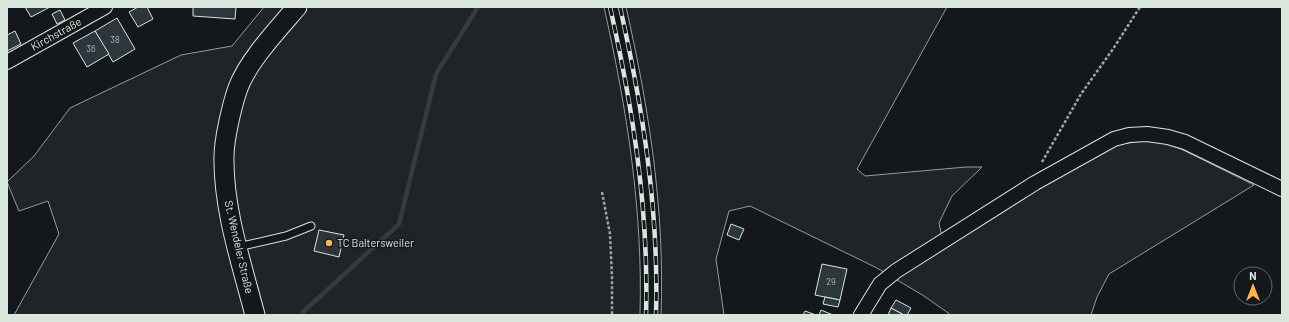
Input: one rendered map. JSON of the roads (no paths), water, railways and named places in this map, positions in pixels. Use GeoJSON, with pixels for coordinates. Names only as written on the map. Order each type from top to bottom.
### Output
{"type":"FeatureCollection","features":[{"type":"Feature","properties":{"kind":"main road","name":"St. Wendeler Straße"},"geometry":{"type":"LineString","coordinates":[[255,315],[227,204],[224,156],[230,116],[238,88],[254,60],[297,7]]}},
{"type":"Feature","properties":{"kind":"street","name":"Kirchstraße"},"geometry":{"type":"LineString","coordinates":[[7,62],[105,7]]}},
{"type":"Feature","properties":{"kind":"street"},"geometry":{"type":"LineString","coordinates":[[861,315],[880,284],[896,271],[1035,183],[1114,139],[1129,135],[1147,134],[1168,137],[1185,142],[1282,189]]}},
{"type":"Feature","properties":{"kind":"lane"},"geometry":{"type":"LineString","coordinates":[[238,247],[286,236],[311,226]]}},
{"type":"Feature","properties":{"kind":"waterway"},"geometry":{"type":"LineString","coordinates":[[303,315],[303,312],[399,224],[436,74],[478,7]]}},
{"type":"Feature","properties":{"kind":"railway"},"geometry":{"type":"LineString","coordinates":[[610,7],[626,83],[638,160],[645,237],[646,315]]}},
{"type":"Feature","properties":{"kind":"railway"},"geometry":{"type":"LineString","coordinates":[[620,7],[636,83],[648,160],[655,237],[656,315]]}},
{"type":"Feature","properties":{"kind":"place","name":"TC Baltersweiler"},"geometry":{"type":"Point","coordinates":[329,243]}}]}
